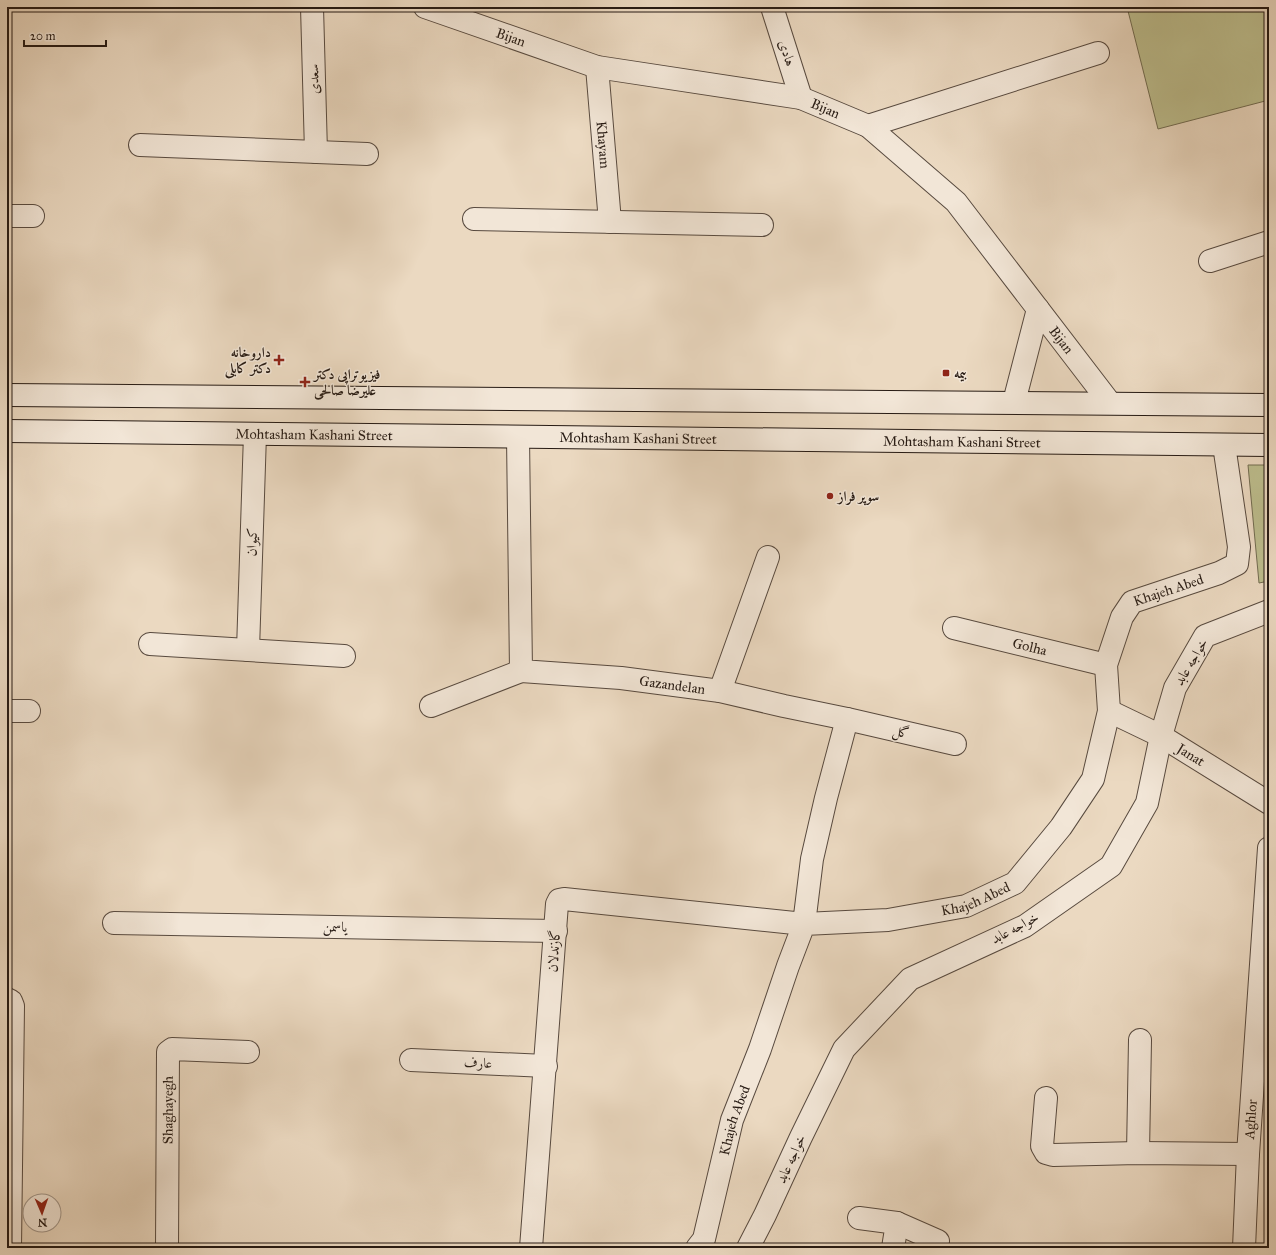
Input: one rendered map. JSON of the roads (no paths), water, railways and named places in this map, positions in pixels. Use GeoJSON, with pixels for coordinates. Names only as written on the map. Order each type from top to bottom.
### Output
{"type":"FeatureCollection","features":[{"type":"Feature","properties":{"kind":"street","name":"سعدی"},"geometry":{"type":"LineString","coordinates":[[312,7],[316,152]]}},
{"type":"Feature","properties":{"kind":"street","name":"Bijan"},"geometry":{"type":"LineString","coordinates":[[425,7],[452,11],[597,67],[801,98],[868,126],[956,202],[1110,403]]}},
{"type":"Feature","properties":{"kind":"street","name":"هادی"},"geometry":{"type":"LineString","coordinates":[[772,7],[801,98]]}},
{"type":"Feature","properties":{"kind":"street"},"geometry":{"type":"LineString","coordinates":[[868,126],[1098,53]]}},
{"type":"Feature","properties":{"kind":"street","name":"Khayam"},"geometry":{"type":"LineString","coordinates":[[597,67],[610,222]]}},
{"type":"Feature","properties":{"kind":"street"},"geometry":{"type":"LineString","coordinates":[[140,145],[367,154]]}},
{"type":"Feature","properties":{"kind":"street"},"geometry":{"type":"LineString","coordinates":[[7,216],[33,216]]}},
{"type":"Feature","properties":{"kind":"street"},"geometry":{"type":"LineString","coordinates":[[474,219],[762,225]]}},
{"type":"Feature","properties":{"kind":"street"},"geometry":{"type":"LineString","coordinates":[[1210,261],[1269,242]]}},
{"type":"Feature","properties":{"kind":"street"},"geometry":{"type":"LineString","coordinates":[[1014,402],[1038,309]]}},
{"type":"Feature","properties":{"kind":"street"},"geometry":{"type":"LineString","coordinates":[[7,395],[1269,405]]}},
{"type":"Feature","properties":{"kind":"street","name":"Mohtasham Kashani Street"},"geometry":{"type":"LineString","coordinates":[[7,432],[1269,445]]}},
{"type":"Feature","properties":{"kind":"street","name":"کیوان"},"geometry":{"type":"LineString","coordinates":[[248,650],[255,434]]}},
{"type":"Feature","properties":{"kind":"street"},"geometry":{"type":"LineString","coordinates":[[431,706],[521,671],[518,437]]}},
{"type":"Feature","properties":{"kind":"street","name":"Khajeh Abed"},"geometry":{"type":"LineString","coordinates":[[698,1248],[704,1239],[732,1120],[760,1049],[804,924],[888,920],[966,906],[1015,883],[1061,827],[1093,779],[1109,711],[1106,666],[1122,616],[1132,602],[1219,573],[1237,564],[1239,547],[1224,445]]}},
{"type":"Feature","properties":{"kind":"street"},"geometry":{"type":"LineString","coordinates":[[720,691],[768,557]]}},
{"type":"Feature","properties":{"kind":"street","name":"خواجه عابد"},"geometry":{"type":"LineString","coordinates":[[748,1248],[765,1215],[800,1137],[844,1049],[910,979],[1025,926],[1111,866],[1147,803],[1161,736],[1175,688],[1205,636],[1269,611]]}},
{"type":"Feature","properties":{"kind":"street","name":"Golha"},"geometry":{"type":"LineString","coordinates":[[954,628],[1106,666]]}},
{"type":"Feature","properties":{"kind":"street"},"geometry":{"type":"LineString","coordinates":[[150,644],[344,656]]}},
{"type":"Feature","properties":{"kind":"street","name":"Gazandelan"},"geometry":{"type":"LineString","coordinates":[[521,671],[621,678],[720,691],[847,719]]}},
{"type":"Feature","properties":{"kind":"street"},"geometry":{"type":"LineString","coordinates":[[7,711],[29,711]]}},
{"type":"Feature","properties":{"kind":"street","name":"Janat"},"geometry":{"type":"LineString","coordinates":[[1109,711],[1161,736],[1269,803]]}},
{"type":"Feature","properties":{"kind":"street"},"geometry":{"type":"LineString","coordinates":[[804,924],[812,859],[826,798],[847,719]]}},
{"type":"Feature","properties":{"kind":"street","name":"گل"},"geometry":{"type":"LineString","coordinates":[[847,719],[955,744]]}},
{"type":"Feature","properties":{"kind":"street","name":"Aghlor"},"geometry":{"type":"LineString","coordinates":[[1244,1248],[1248,1154],[1269,848]]}},
{"type":"Feature","properties":{"kind":"street","name":"گازندلان"},"geometry":{"type":"LineString","coordinates":[[531,1248],[546,1066],[557,904],[559,900],[564,899],[804,924]]}},
{"type":"Feature","properties":{"kind":"street","name":"یاسمن"},"geometry":{"type":"LineString","coordinates":[[114,923],[556,931]]}},
{"type":"Feature","properties":{"kind":"street"},"geometry":{"type":"LineString","coordinates":[[9,1000],[13,1006],[9,1125],[10,1248]]}},
{"type":"Feature","properties":{"kind":"street"},"geometry":{"type":"LineString","coordinates":[[1138,1153],[1140,1040]]}},
{"type":"Feature","properties":{"kind":"street","name":"Shaghayegh"},"geometry":{"type":"LineString","coordinates":[[167,1248],[168,1052],[172,1049],[248,1052]]}},
{"type":"Feature","properties":{"kind":"street","name":"عارف"},"geometry":{"type":"LineString","coordinates":[[411,1060],[546,1066]]}},
{"type":"Feature","properties":{"kind":"street"},"geometry":{"type":"LineString","coordinates":[[1046,1098],[1042,1146],[1046,1153],[1053,1156],[1138,1153],[1248,1154]]}},
{"type":"Feature","properties":{"kind":"street"},"geometry":{"type":"LineString","coordinates":[[859,1218],[897,1224],[938,1241]]}},
{"type":"Feature","properties":{"kind":"street"},"geometry":{"type":"LineString","coordinates":[[893,1248],[897,1224]]}},
{"type":"Feature","properties":{"kind":"place","name":"داروخانه دکتر کابلی"},"geometry":{"type":"Point","coordinates":[279,360]}},
{"type":"Feature","properties":{"kind":"place","name":"بیمه"},"geometry":{"type":"Point","coordinates":[946,373]}},
{"type":"Feature","properties":{"kind":"place","name":"فیزیوتراپی دکتر علیرضا صالحی"},"geometry":{"type":"Point","coordinates":[305,382]}},
{"type":"Feature","properties":{"kind":"place","name":"سوپر فراز"},"geometry":{"type":"Point","coordinates":[830,496]}}]}
